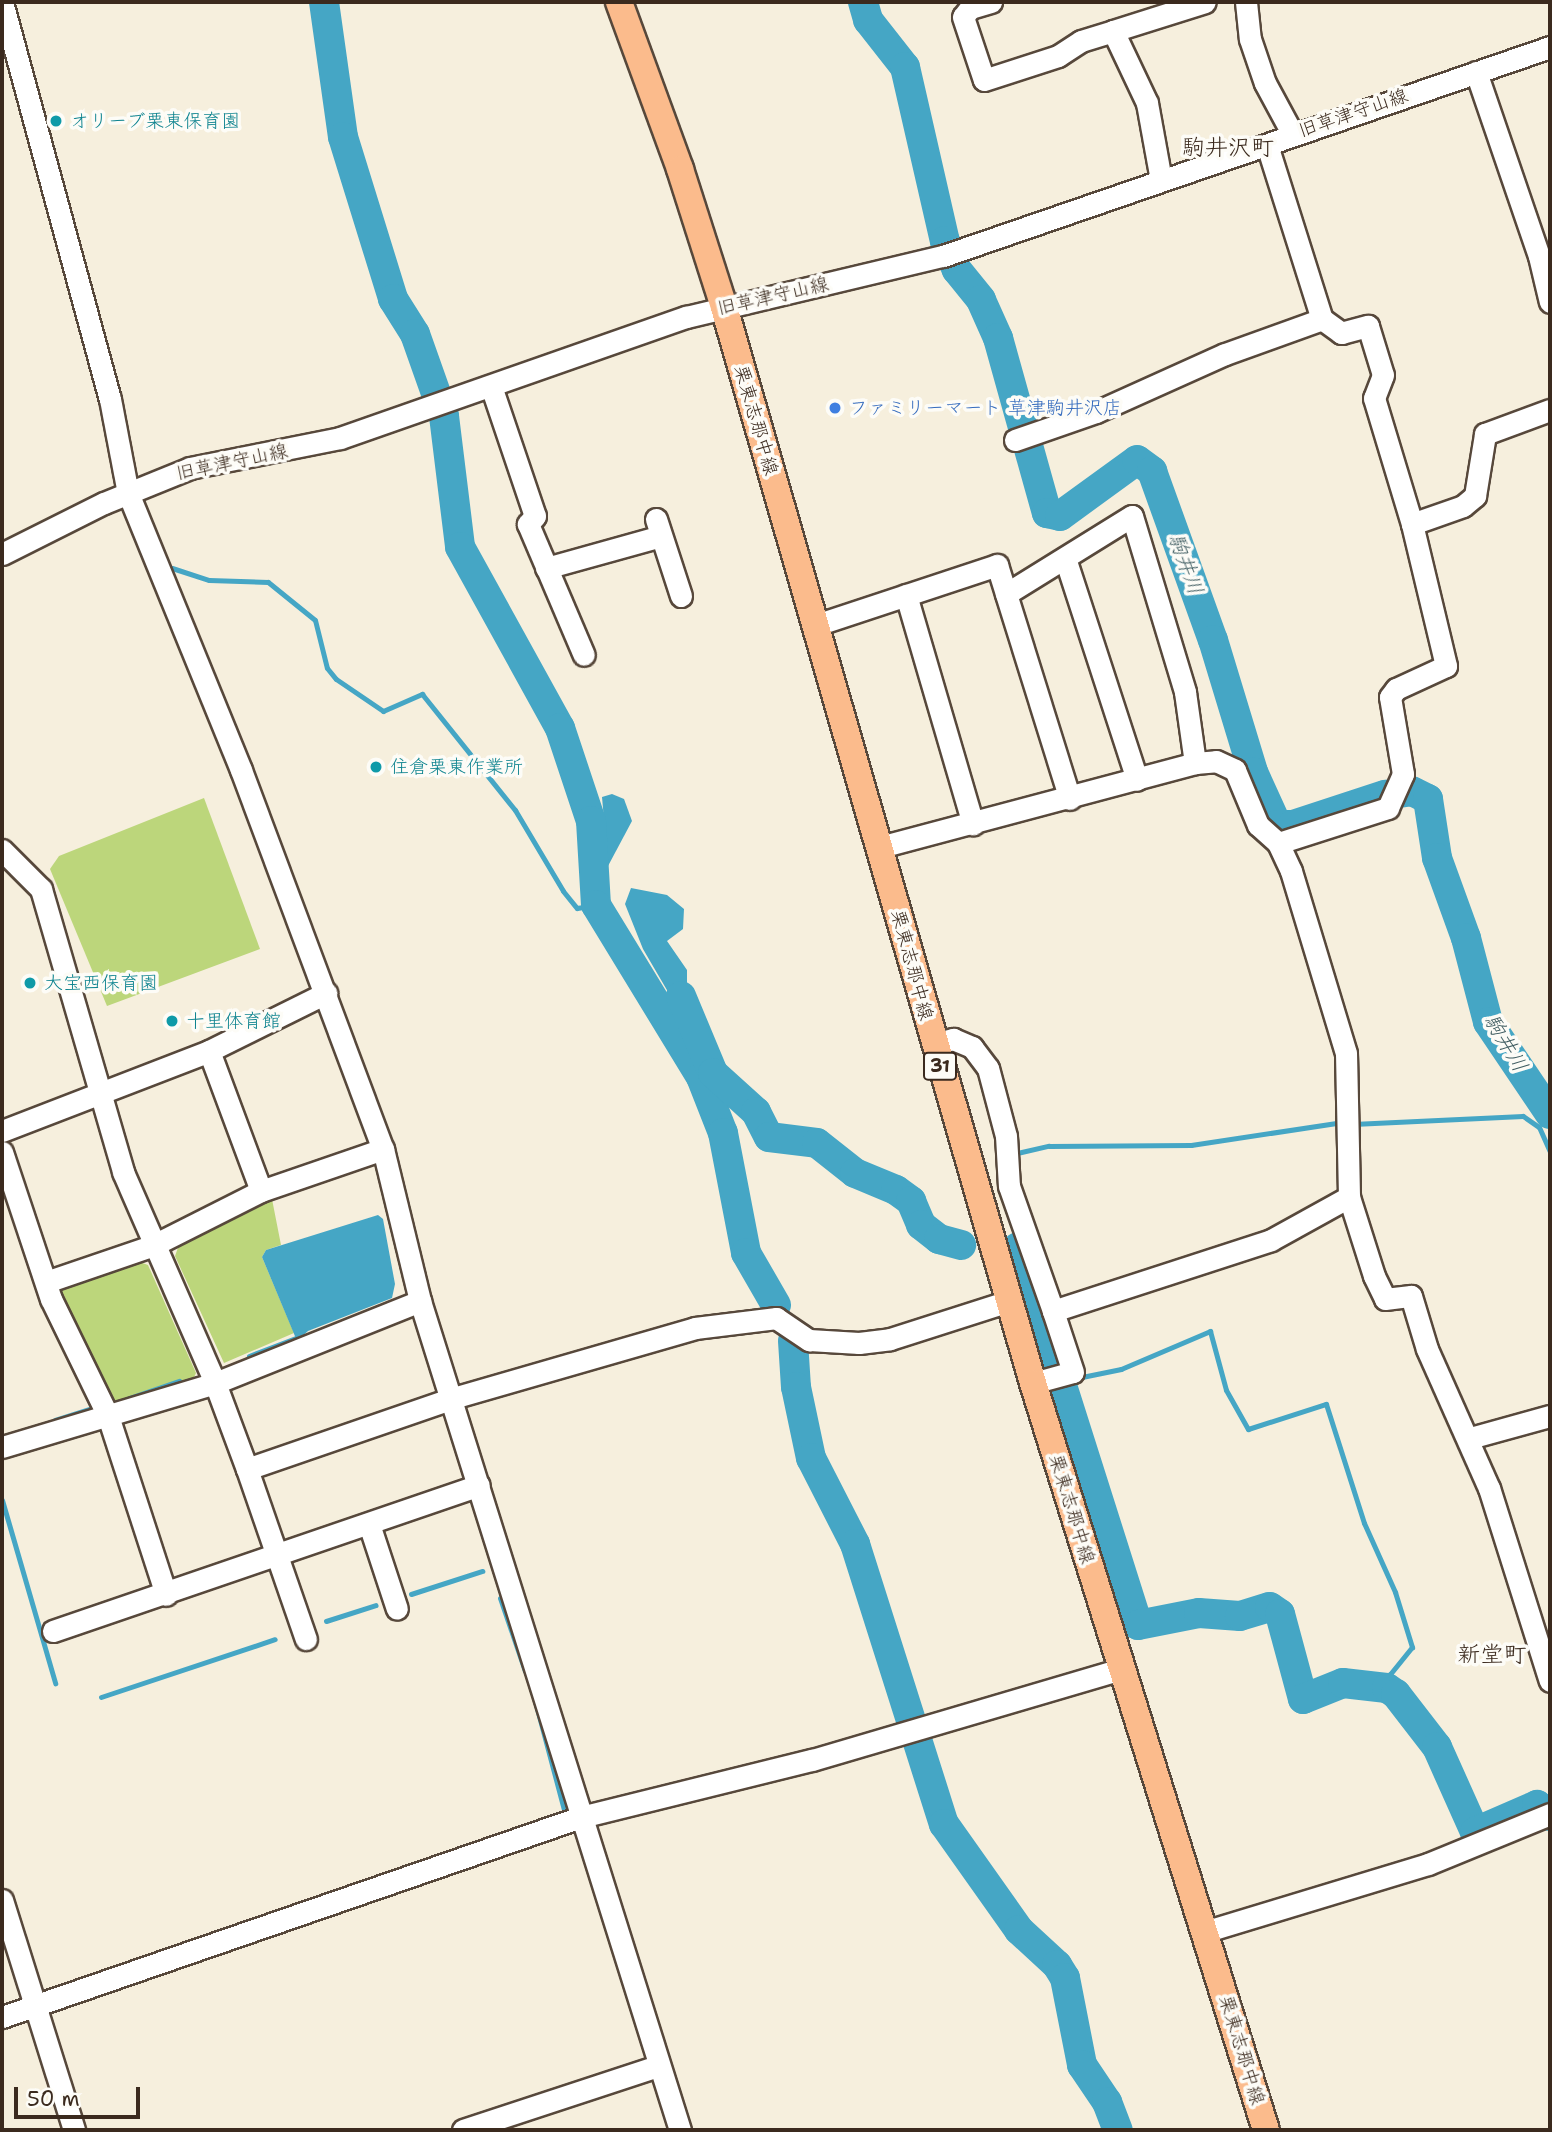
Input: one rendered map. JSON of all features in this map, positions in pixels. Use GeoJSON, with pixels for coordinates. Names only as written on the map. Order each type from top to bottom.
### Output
{"type":"FeatureCollection","features":[{"type":"Feature","properties":{"kind":"main road","name":"栗東志那中線"},"geometry":{"type":"LineString","coordinates":[[618,2],[680,169],[724,307],[813,626],[880,847],[934,1044],[1033,1383],[1266,2130]]}},
{"type":"Feature","properties":{"kind":"street"},"geometry":{"type":"LineString","coordinates":[[2,2],[110,399],[128,493],[326,993],[383,1149],[420,1301],[453,1398],[680,2130]]}},
{"type":"Feature","properties":{"kind":"street"},"geometry":{"type":"LineString","coordinates":[[991,2],[970,8],[963,17],[984,80],[1058,56],[1081,41],[1205,2]]}},
{"type":"Feature","properties":{"kind":"street"},"geometry":{"type":"LineString","coordinates":[[1246,2],[1251,39],[1265,83],[1292,133]]}},
{"type":"Feature","properties":{"kind":"street"},"geometry":{"type":"LineString","coordinates":[[1113,31],[1147,103],[1161,180]]}},
{"type":"Feature","properties":{"kind":"street","name":"旧草津守山線"},"geometry":{"type":"LineString","coordinates":[[2,554],[128,493],[190,468],[340,439],[724,307],[949,254],[1267,145],[1292,133],[1550,47]]}},
{"type":"Feature","properties":{"kind":"street"},"geometry":{"type":"LineString","coordinates":[[1476,72],[1539,256],[1550,302]]}},
{"type":"Feature","properties":{"kind":"street"},"geometry":{"type":"LineString","coordinates":[[1267,145],[1322,319],[1341,333],[1368,326],[1383,375],[1374,398],[1412,524],[1446,666],[1396,689],[1390,697],[1403,774],[1388,808],[1278,844]]}},
{"type":"Feature","properties":{"kind":"street"},"geometry":{"type":"LineString","coordinates":[[1015,440],[1096,412],[1225,354],[1322,319]]}},
{"type":"Feature","properties":{"kind":"street"},"geometry":{"type":"LineString","coordinates":[[491,386],[535,516],[528,524],[584,654]]}},
{"type":"Feature","properties":{"kind":"street"},"geometry":{"type":"LineString","coordinates":[[1412,524],[1464,506],[1475,496],[1485,434],[1550,410]]}},
{"type":"Feature","properties":{"kind":"street"},"geometry":{"type":"LineString","coordinates":[[1006,594],[1132,516],[1185,692],[1195,764]]}},
{"type":"Feature","properties":{"kind":"street"},"geometry":{"type":"LineString","coordinates":[[546,568],[658,527],[681,596]]}},
{"type":"Feature","properties":{"kind":"street"},"geometry":{"type":"LineString","coordinates":[[1065,558],[1137,780]]}},
{"type":"Feature","properties":{"kind":"street"},"geometry":{"type":"LineString","coordinates":[[813,626],[995,564],[1070,799]]}},
{"type":"Feature","properties":{"kind":"street"},"geometry":{"type":"LineString","coordinates":[[905,595],[973,824]]}},
{"type":"Feature","properties":{"kind":"street"},"geometry":{"type":"LineString","coordinates":[[880,847],[1195,764],[1216,761],[1235,770],[1258,825],[1278,844],[1292,871],[1346,1053],[1349,1197],[1385,1299],[1411,1296],[1427,1349],[1470,1438],[1550,1681]]}},
{"type":"Feature","properties":{"kind":"street"},"geometry":{"type":"LineString","coordinates":[[2,850],[41,888],[103,1093],[123,1172],[215,1382],[306,1639]]}},
{"type":"Feature","properties":{"kind":"street"},"geometry":{"type":"LineString","coordinates":[[2,1131],[209,1051],[326,993]]}},
{"type":"Feature","properties":{"kind":"street"},"geometry":{"type":"LineString","coordinates":[[934,1044],[953,1039],[972,1047],[988,1068],[1006,1136],[1009,1186],[1073,1372],[1033,1383]]}},
{"type":"Feature","properties":{"kind":"street"},"geometry":{"type":"LineString","coordinates":[[209,1051],[261,1191]]}},
{"type":"Feature","properties":{"kind":"street"},"geometry":{"type":"LineString","coordinates":[[46,1282],[154,1245],[261,1191],[383,1149]]}},
{"type":"Feature","properties":{"kind":"street"},"geometry":{"type":"LineString","coordinates":[[2,1152],[46,1282],[108,1416],[166,1595]]}},
{"type":"Feature","properties":{"kind":"street"},"geometry":{"type":"LineString","coordinates":[[1053,1311],[1271,1240],[1349,1197]]}},
{"type":"Feature","properties":{"kind":"street"},"geometry":{"type":"LineString","coordinates":[[247,1469],[453,1398],[695,1328],[776,1318],[809,1340],[859,1343],[890,1339],[1009,1300]]}},
{"type":"Feature","properties":{"kind":"street"},"geometry":{"type":"LineString","coordinates":[[2,1447],[215,1382],[420,1301]]}},
{"type":"Feature","properties":{"kind":"street"},"geometry":{"type":"LineString","coordinates":[[1470,1438],[1550,1416]]}},
{"type":"Feature","properties":{"kind":"street"},"geometry":{"type":"LineString","coordinates":[[53,1632],[479,1485]]}},
{"type":"Feature","properties":{"kind":"street"},"geometry":{"type":"LineString","coordinates":[[369,1524],[397,1609]]}},
{"type":"Feature","properties":{"kind":"street"},"geometry":{"type":"LineString","coordinates":[[2,2017],[581,1817],[812,1760],[1121,1669]]}},
{"type":"Feature","properties":{"kind":"street"},"geometry":{"type":"LineString","coordinates":[[1204,1933],[1427,1864],[1550,1814]]}},
{"type":"Feature","properties":{"kind":"street"},"geometry":{"type":"LineString","coordinates":[[2,1900],[74,2130]]}},
{"type":"Feature","properties":{"kind":"street"},"geometry":{"type":"LineString","coordinates":[[463,2130],[658,2066]]}},
{"type":"Feature","properties":{"kind":"green space"},"geometry":{"type":"Polygon","coordinates":[[[204,798],[260,949],[107,1006],[50,869],[59,856],[204,798]]]}},
{"type":"Feature","properties":{"kind":"green space"},"geometry":{"type":"Polygon","coordinates":[[[271,1194],[281,1245],[266,1250],[262,1257],[294,1333],[224,1363],[175,1256],[180,1242],[271,1194]]]}},
{"type":"Feature","properties":{"kind":"green space"},"geometry":{"type":"Polygon","coordinates":[[[134,1260],[148,1265],[196,1373],[191,1384],[123,1403],[109,1398],[58,1297],[64,1284],[134,1260]]]}},
{"type":"Feature","properties":{"kind":"water"},"geometry":{"type":"Polygon","coordinates":[[[612,794],[624,799],[632,821],[608,866],[602,797],[612,794]]]}},
{"type":"Feature","properties":{"kind":"water"},"geometry":{"type":"Polygon","coordinates":[[[631,888],[667,895],[684,909],[683,929],[667,941],[687,970],[687,995],[671,997],[643,949],[625,904],[631,888]]]}},
{"type":"Feature","properties":{"kind":"water"},"geometry":{"type":"Polygon","coordinates":[[[378,1215],[383,1219],[395,1284],[392,1298],[308,1331],[297,1341],[262,1257],[266,1250],[378,1215]]]}},
{"type":"Feature","properties":{"kind":"waterway"},"geometry":{"type":"LineString","coordinates":[[324,2],[343,137],[393,299],[415,334],[444,416],[460,547],[560,728],[591,821],[596,905],[701,1077],[723,1133],[746,1253],[776,1305]]}},
{"type":"Feature","properties":{"kind":"waterway","name":"駒井川"},"geometry":{"type":"LineString","coordinates":[[863,2],[868,20],[905,67],[945,241],[957,270],[981,300],[998,338],[1047,513],[1060,516],[1137,460],[1152,471],[1213,640],[1253,772],[1277,825],[1293,825],[1385,795],[1412,791],[1428,799],[1437,858],[1466,938],[1488,1022],[1550,1114]]}},
{"type":"Feature","properties":{"kind":"waterway"},"geometry":{"type":"LineString","coordinates":[[172,568],[209,580],[268,582],[315,620],[327,668],[336,679],[383,711],[422,694],[515,810],[563,891],[577,908],[596,905]]}},
{"type":"Feature","properties":{"kind":"waterway"},"geometry":{"type":"LineString","coordinates":[[681,996],[713,1073],[756,1112],[769,1137],[817,1143],[855,1173],[896,1190],[911,1201],[921,1225],[939,1239],[961,1245]]}},
{"type":"Feature","properties":{"kind":"waterway"},"geometry":{"type":"LineString","coordinates":[[1353,1124],[1523,1116],[1539,1127],[1550,1152]]}},
{"type":"Feature","properties":{"kind":"waterway"},"geometry":{"type":"LineString","coordinates":[[1013,1154],[1049,1146],[1191,1145],[1336,1123]]}},
{"type":"Feature","properties":{"kind":"waterway"},"geometry":{"type":"LineString","coordinates":[[1018,1247],[1055,1363]]}},
{"type":"Feature","properties":{"kind":"waterway"},"geometry":{"type":"LineString","coordinates":[[1077,1378],[1121,1369],[1210,1331],[1226,1390],[1248,1429],[1326,1404],[1364,1523],[1395,1592],[1412,1647],[1390,1674],[1387,1688]]}},
{"type":"Feature","properties":{"kind":"waterway"},"geometry":{"type":"LineString","coordinates":[[249,1356],[296,1338]]}},
{"type":"Feature","properties":{"kind":"waterway"},"geometry":{"type":"LineString","coordinates":[[793,1341],[796,1387],[811,1458],[855,1544],[944,1824],[1019,1930],[1057,1965],[1065,1978],[1082,2065],[1107,2102],[1118,2130]]}},
{"type":"Feature","properties":{"kind":"waterway"},"geometry":{"type":"LineString","coordinates":[[1060,1379],[1138,1625],[1199,1613],[1240,1616],[1270,1607],[1280,1614],[1303,1699],[1343,1683],[1387,1688],[1396,1694],[1437,1747],[1475,1832],[1537,1805],[1550,1816]]}},
{"type":"Feature","properties":{"kind":"waterway"},"geometry":{"type":"LineString","coordinates":[[129,1398],[179,1381]]}},
{"type":"Feature","properties":{"kind":"waterway"},"geometry":{"type":"LineString","coordinates":[[55,1420],[91,1408]]}},
{"type":"Feature","properties":{"kind":"waterway"},"geometry":{"type":"LineString","coordinates":[[2,1500],[55,1683]]}},
{"type":"Feature","properties":{"kind":"waterway"},"geometry":{"type":"LineString","coordinates":[[411,1594],[482,1571]]}},
{"type":"Feature","properties":{"kind":"waterway"},"geometry":{"type":"LineString","coordinates":[[500,1598],[525,1671]]}},
{"type":"Feature","properties":{"kind":"waterway"},"geometry":{"type":"LineString","coordinates":[[326,1621],[376,1605]]}},
{"type":"Feature","properties":{"kind":"waterway"},"geometry":{"type":"LineString","coordinates":[[101,1697],[275,1639]]}},
{"type":"Feature","properties":{"kind":"waterway"},"geometry":{"type":"LineString","coordinates":[[534,1697],[564,1810]]}},
{"type":"Feature","properties":{"kind":"place","name":"オリーブ栗東保育園"},"geometry":{"type":"Point","coordinates":[56,121]}},
{"type":"Feature","properties":{"kind":"place","name":"ファミリーマート 草津駒井沢店"},"geometry":{"type":"Point","coordinates":[835,408]}},
{"type":"Feature","properties":{"kind":"place","name":"住倉栗東作業所"},"geometry":{"type":"Point","coordinates":[376,767]}},
{"type":"Feature","properties":{"kind":"place","name":"大宝西保育園"},"geometry":{"type":"Point","coordinates":[30,983]}},
{"type":"Feature","properties":{"kind":"place","name":"十里体育館"},"geometry":{"type":"Point","coordinates":[172,1021]}},
{"type":"Feature","properties":{"kind":"district","name":"駒井沢町"},"geometry":{"type":"Point","coordinates":[1228,147]}},
{"type":"Feature","properties":{"kind":"district","name":"新堂町"},"geometry":{"type":"Point","coordinates":[1492,1654]}}]}
